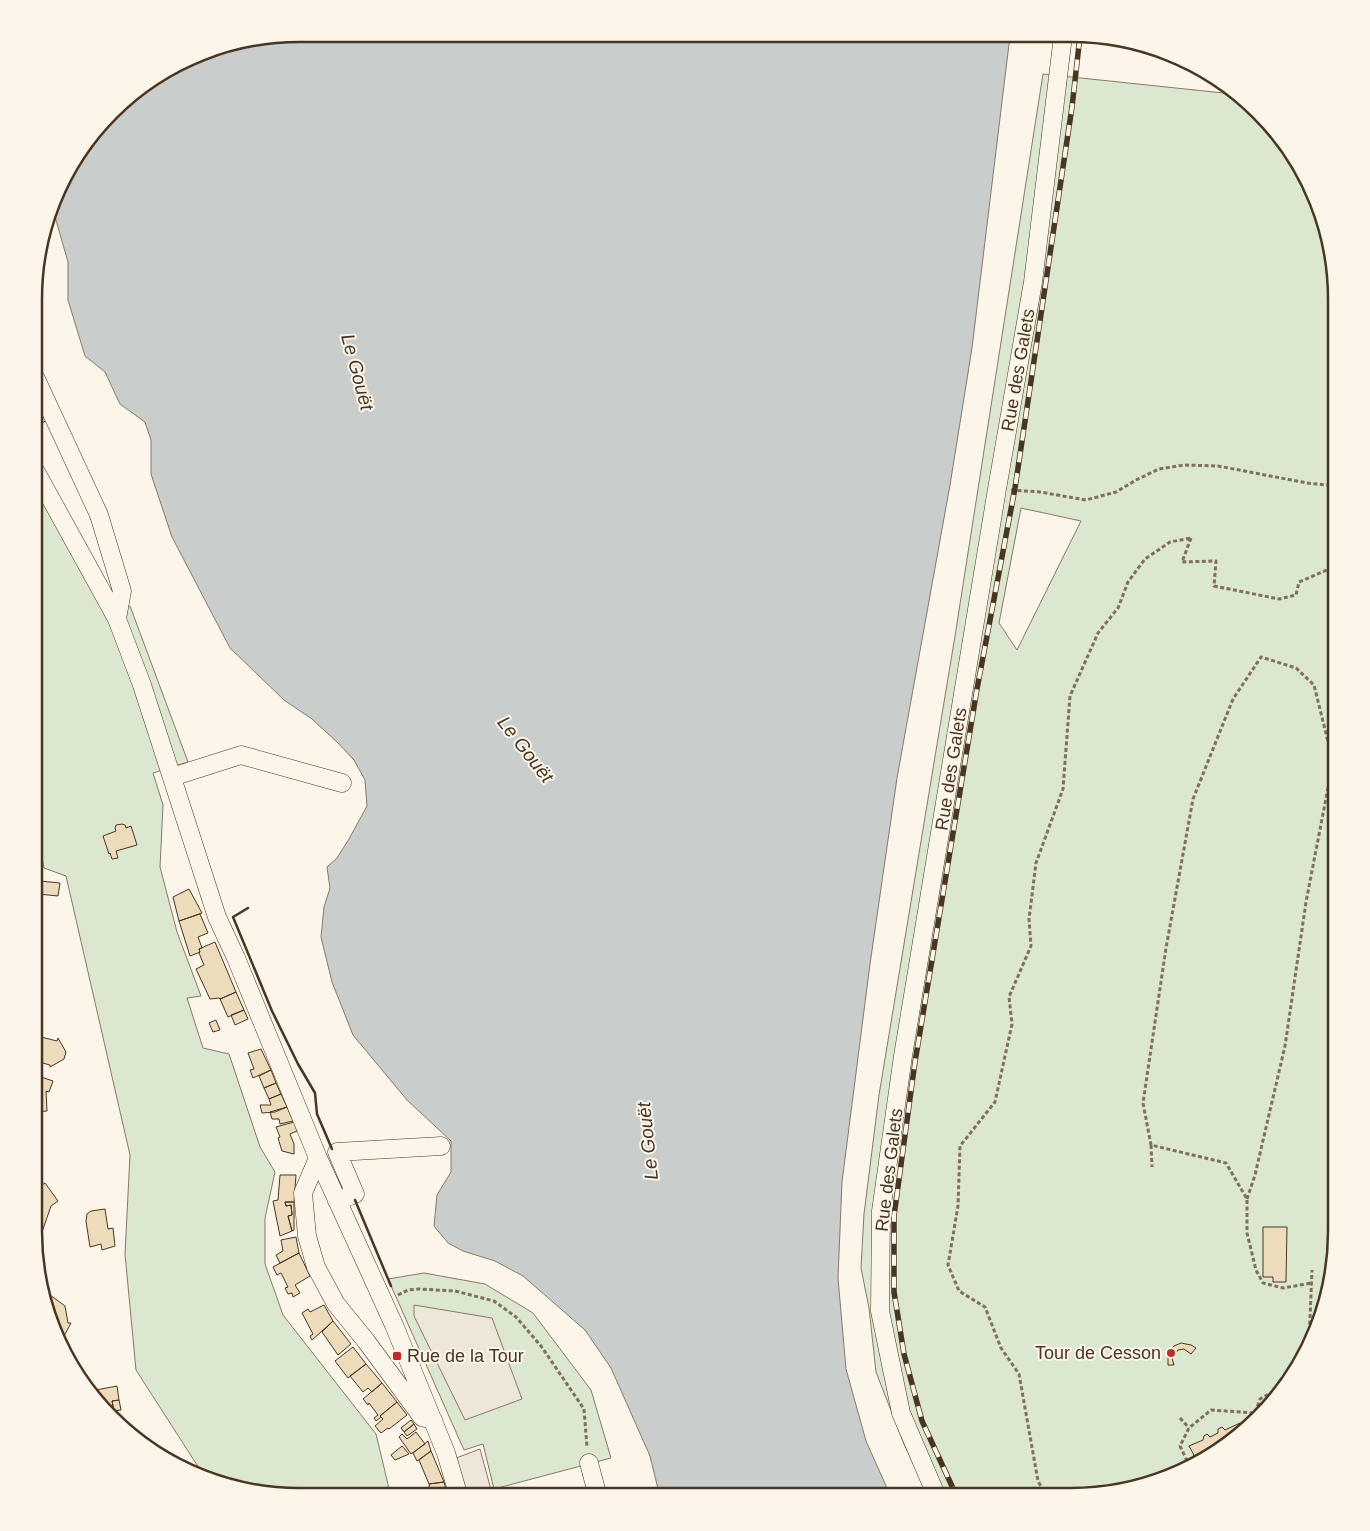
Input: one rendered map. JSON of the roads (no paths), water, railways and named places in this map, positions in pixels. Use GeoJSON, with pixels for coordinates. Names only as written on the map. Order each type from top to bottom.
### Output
{"type":"FeatureCollection","features":[{"type":"Feature","properties":{"kind":"street","name":"Rue des Galets"},"geometry":{"type":"LineString","coordinates":[[933,1488],[901,1413],[880,1311],[881,1211],[903,1056],[1033,282],[1062,42]]}},
{"type":"Feature","properties":{"kind":"street"},"geometry":{"type":"LineString","coordinates":[[43,395],[99,515],[122,591],[117,619]]}},
{"type":"Feature","properties":{"kind":"street"},"geometry":{"type":"LineString","coordinates":[[43,485],[117,619],[142,685],[217,917],[236,958],[318,1158],[384,1302],[446,1453],[456,1488]]}},
{"type":"Feature","properties":{"kind":"street"},"geometry":{"type":"LineString","coordinates":[[172,777],[241,755],[342,783]]}},
{"type":"Feature","properties":{"kind":"street"},"geometry":{"type":"LineString","coordinates":[[337,1201],[355,1194],[337,1152],[442,1146]]}},
{"type":"Feature","properties":{"kind":"street"},"geometry":{"type":"LineString","coordinates":[[318,1158],[304,1194],[307,1236],[316,1267],[336,1304],[422,1417],[433,1420]]}},
{"type":"Feature","properties":{"kind":"street"},"geometry":{"type":"LineString","coordinates":[[589,1463],[596,1488]]}},
{"type":"Feature","properties":{"kind":"water","name":"Le Gouët"},"geometry":{"type":"Polygon","coordinates":[[[300,42],[1009,42],[972,348],[950,485],[897,778],[870,964],[842,1182],[838,1278],[846,1369],[866,1441],[887,1488],[658,1488],[650,1456],[611,1368],[585,1330],[523,1276],[495,1261],[463,1251],[448,1243],[434,1226],[437,1195],[451,1172],[451,1141],[407,1100],[353,1035],[332,982],[321,937],[324,907],[330,888],[327,867],[337,858],[367,806],[365,780],[354,760],[338,743],[312,719],[284,700],[230,648],[172,537],[151,474],[151,440],[145,422],[120,404],[105,372],[85,356],[68,300],[68,262],[56,218],[77,171],[106,130],[130,106],[171,77],[201,62],[249,47],[300,42]]]}},
{"type":"Feature","properties":{"kind":"railway"},"geometry":{"type":"LineString","coordinates":[[953,1488],[922,1421],[904,1354],[894,1292],[894,1216],[915,1062],[977,689],[1015,488],[1072,107],[1079,43]]}},
{"type":"Feature","properties":{"kind":"place","name":"Tour de Cesson"},"geometry":{"type":"Point","coordinates":[1171,1353]}},
{"type":"Feature","properties":{"kind":"place","name":"Rue de la Tour"},"geometry":{"type":"Point","coordinates":[397,1356]}}]}
